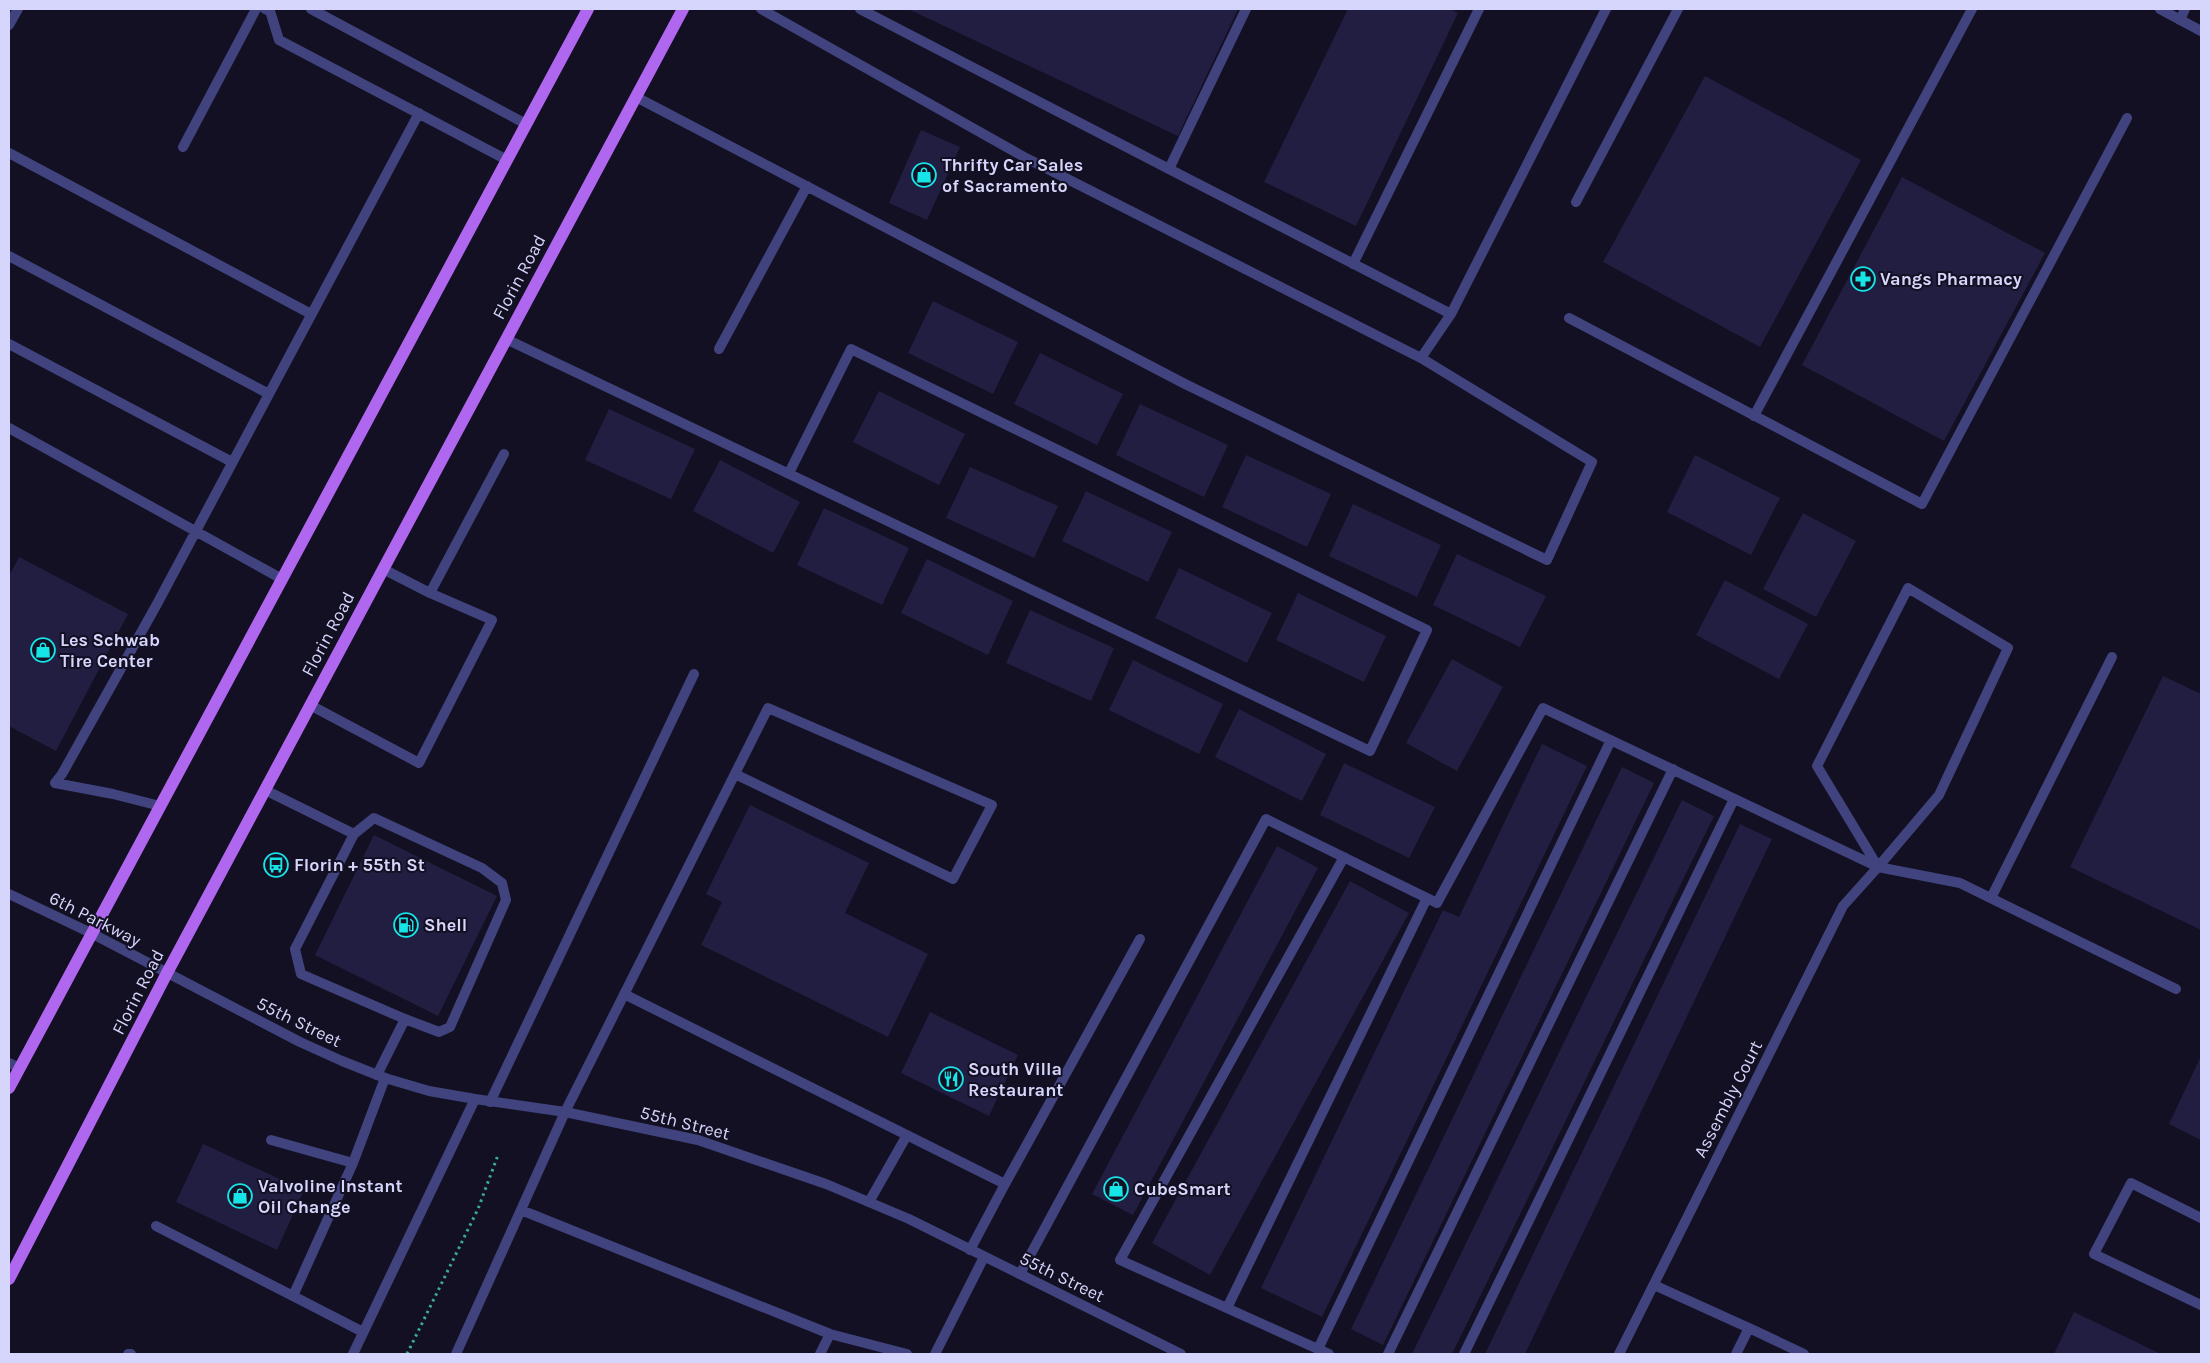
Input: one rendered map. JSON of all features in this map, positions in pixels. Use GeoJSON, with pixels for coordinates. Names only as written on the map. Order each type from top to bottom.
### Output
{"type":"FeatureCollection","features":[{"type":"Feature","properties":{"kind":"main road"},"geometry":{"type":"LineString","coordinates":[[9,1088],[14,1065],[91,933],[588,9]]}},
{"type":"Feature","properties":{"kind":"main road","name":"Florin Road"},"geometry":{"type":"LineString","coordinates":[[9,1279],[167,973],[683,9]]}},
{"type":"Feature","properties":{"kind":"street"},"geometry":{"type":"LineString","coordinates":[[9,26],[18,9]]}},
{"type":"Feature","properties":{"kind":"street"},"geometry":{"type":"LineString","coordinates":[[183,147],[256,9]]}},
{"type":"Feature","properties":{"kind":"street"},"geometry":{"type":"LineString","coordinates":[[311,9],[526,124]]}},
{"type":"Feature","properties":{"kind":"street"},"geometry":{"type":"LineString","coordinates":[[636,97],[1185,384],[1546,560],[1592,462],[1421,358],[1026,158],[761,9]]}},
{"type":"Feature","properties":{"kind":"street"},"geometry":{"type":"LineString","coordinates":[[860,9],[1452,314]]}},
{"type":"Feature","properties":{"kind":"street"},"geometry":{"type":"LineString","coordinates":[[1169,169],[1246,9]]}},
{"type":"Feature","properties":{"kind":"street"},"geometry":{"type":"LineString","coordinates":[[1353,264],[1479,9]]}},
{"type":"Feature","properties":{"kind":"street"},"geometry":{"type":"LineString","coordinates":[[1421,358],[1452,314],[1606,9]]}},
{"type":"Feature","properties":{"kind":"street"},"geometry":{"type":"LineString","coordinates":[[1576,202],[1678,9]]}},
{"type":"Feature","properties":{"kind":"street"},"geometry":{"type":"LineString","coordinates":[[1754,416],[1972,9]]}},
{"type":"Feature","properties":{"kind":"street"},"geometry":{"type":"LineString","coordinates":[[2160,9],[2201,31]]}},
{"type":"Feature","properties":{"kind":"street"},"geometry":{"type":"LineString","coordinates":[[2180,20],[2185,9]]}},
{"type":"Feature","properties":{"kind":"street"},"geometry":{"type":"LineString","coordinates":[[271,10],[279,40],[507,160]]}},
{"type":"Feature","properties":{"kind":"street"},"geometry":{"type":"LineString","coordinates":[[160,806],[113,794],[55,783],[67,766],[195,531],[419,113]]}},
{"type":"Feature","properties":{"kind":"street"},"geometry":{"type":"LineString","coordinates":[[1569,318],[1922,504],[2127,118]]}},
{"type":"Feature","properties":{"kind":"street"},"geometry":{"type":"LineString","coordinates":[[9,154],[311,314]]}},
{"type":"Feature","properties":{"kind":"street"},"geometry":{"type":"LineString","coordinates":[[719,349],[807,186]]}},
{"type":"Feature","properties":{"kind":"street"},"geometry":{"type":"LineString","coordinates":[[9,256],[269,394]]}},
{"type":"Feature","properties":{"kind":"street"},"geometry":{"type":"LineString","coordinates":[[506,339],[789,474],[1370,751],[1427,630],[851,349],[789,474]]}},
{"type":"Feature","properties":{"kind":"street"},"geometry":{"type":"LineString","coordinates":[[9,344],[232,462]]}},
{"type":"Feature","properties":{"kind":"street"},"geometry":{"type":"LineString","coordinates":[[9,428],[282,579]]}},
{"type":"Feature","properties":{"kind":"street"},"geometry":{"type":"LineString","coordinates":[[430,593],[504,454]]}},
{"type":"Feature","properties":{"kind":"street"},"geometry":{"type":"LineString","coordinates":[[310,705],[420,763],[492,620],[430,593],[383,569]]}},
{"type":"Feature","properties":{"kind":"street","name":"Assembly Court"},"geometry":{"type":"LineString","coordinates":[[1619,1354],[1843,906],[1878,867],[1939,795],[2008,648],[1908,588],[1817,766],[1878,867]]}},
{"type":"Feature","properties":{"kind":"street"},"geometry":{"type":"LineString","coordinates":[[1991,898],[2112,657]]}},
{"type":"Feature","properties":{"kind":"street"},"geometry":{"type":"LineString","coordinates":[[490,1102],[694,674]]}},
{"type":"Feature","properties":{"kind":"street"},"geometry":{"type":"LineString","coordinates":[[456,1354],[565,1112],[734,774],[768,708],[992,805],[953,879],[734,774]]}},
{"type":"Feature","properties":{"kind":"street"},"geometry":{"type":"LineString","coordinates":[[1020,1274],[1266,819],[1437,903],[1543,708],[1878,867],[1960,883],[2176,989]]}},
{"type":"Feature","properties":{"kind":"street"},"geometry":{"type":"LineString","coordinates":[[1318,1349],[1611,740]]}},
{"type":"Feature","properties":{"kind":"street"},"geometry":{"type":"LineString","coordinates":[[1388,1354],[1673,770]]}},
{"type":"Feature","properties":{"kind":"street"},"geometry":{"type":"LineString","coordinates":[[265,790],[354,834]]}},
{"type":"Feature","properties":{"kind":"street"},"geometry":{"type":"LineString","coordinates":[[1464,1354],[1734,798]]}},
{"type":"Feature","properties":{"kind":"street"},"geometry":{"type":"LineString","coordinates":[[374,818],[482,868],[502,883],[506,900],[450,1027],[439,1032],[404,1019],[301,974],[295,949],[354,834],[374,818]]}},
{"type":"Feature","properties":{"kind":"street"},"geometry":{"type":"LineString","coordinates":[[1329,1354],[1120,1260],[1344,857]]}},
{"type":"Feature","properties":{"kind":"street","name":"6th Parkway"},"geometry":{"type":"LineString","coordinates":[[9,894],[91,933],[167,973]]}},
{"type":"Feature","properties":{"kind":"street"},"geometry":{"type":"LineString","coordinates":[[1227,1308],[1428,898]]}},
{"type":"Feature","properties":{"kind":"street"},"geometry":{"type":"LineString","coordinates":[[970,1250],[1140,939]]}},
{"type":"Feature","properties":{"kind":"street","name":"55th Street"},"geometry":{"type":"LineString","coordinates":[[167,973],[300,1042],[381,1076],[429,1091],[490,1102],[565,1112],[698,1140],[826,1184],[909,1219],[1181,1354]]}},
{"type":"Feature","properties":{"kind":"street"},"geometry":{"type":"LineString","coordinates":[[624,994],[1005,1184]]}},
{"type":"Feature","properties":{"kind":"street"},"geometry":{"type":"LineString","coordinates":[[293,1296],[353,1163],[381,1076],[404,1019]]}},
{"type":"Feature","properties":{"kind":"street"},"geometry":{"type":"LineString","coordinates":[[353,1354],[475,1099]]}},
{"type":"Feature","properties":{"kind":"street"},"geometry":{"type":"LineString","coordinates":[[869,1202],[907,1135]]}},
{"type":"Feature","properties":{"kind":"street"},"geometry":{"type":"LineString","coordinates":[[271,1140],[353,1163]]}},
{"type":"Feature","properties":{"kind":"street"},"geometry":{"type":"LineString","coordinates":[[2201,1218],[2131,1183],[2094,1254],[2201,1305]]}},
{"type":"Feature","properties":{"kind":"street"},"geometry":{"type":"LineString","coordinates":[[521,1210],[830,1334],[906,1354]]}},
{"type":"Feature","properties":{"kind":"street"},"geometry":{"type":"LineString","coordinates":[[156,1226],[364,1332]]}},
{"type":"Feature","properties":{"kind":"street"},"geometry":{"type":"LineString","coordinates":[[935,1354],[984,1256]]}},
{"type":"Feature","properties":{"kind":"street"},"geometry":{"type":"LineString","coordinates":[[1654,1285],[1804,1354]]}},
{"type":"Feature","properties":{"kind":"street"},"geometry":{"type":"LineString","coordinates":[[1736,1354],[1749,1328]]}},
{"type":"Feature","properties":{"kind":"street"},"geometry":{"type":"LineString","coordinates":[[820,1354],[830,1334]]}},
{"type":"Feature","properties":{"kind":"path"},"geometry":{"type":"LineString","coordinates":[[407,1354],[478,1209],[498,1155]]}},
{"type":"Feature","properties":{"kind":"building"},"geometry":{"type":"Polygon","coordinates":[[[908,9],[1238,9],[1178,136],[908,9]]]}},
{"type":"Feature","properties":{"kind":"building"},"geometry":{"type":"Polygon","coordinates":[[[1348,9],[1450,9],[1458,13],[1356,226],[1264,182],[1348,9]]]}},
{"type":"Feature","properties":{"kind":"building"},"geometry":{"type":"Polygon","coordinates":[[[1705,76],[1861,160],[1760,347],[1603,262],[1705,76]]]}},
{"type":"Feature","properties":{"kind":"building","name":"Thrifty Car Sales of Sacramento"},"geometry":{"type":"Polygon","coordinates":[[[921,130],[960,147],[927,220],[889,203],[921,130]]]}},
{"type":"Feature","properties":{"kind":"building"},"geometry":{"type":"Polygon","coordinates":[[[1902,177],[2045,253],[1944,441],[1802,365],[1902,177]]]}},
{"type":"Feature","properties":{"kind":"building"},"geometry":{"type":"Polygon","coordinates":[[[933,301],[1018,342],[993,394],[908,353],[933,301]]]}},
{"type":"Feature","properties":{"kind":"building"},"geometry":{"type":"Polygon","coordinates":[[[1040,353],[1123,394],[1097,445],[1014,404],[1040,353]]]}},
{"type":"Feature","properties":{"kind":"building"},"geometry":{"type":"Polygon","coordinates":[[[879,391],[965,434],[939,485],[853,442],[879,391]]]}},
{"type":"Feature","properties":{"kind":"building"},"geometry":{"type":"Polygon","coordinates":[[[1140,404],[1228,445],[1204,497],[1116,455],[1140,404]]]}},
{"type":"Feature","properties":{"kind":"building"},"geometry":{"type":"Polygon","coordinates":[[[609,409],[695,449],[671,499],[585,460],[609,409]]]}},
{"type":"Feature","properties":{"kind":"building"},"geometry":{"type":"Polygon","coordinates":[[[1246,455],[1331,494],[1307,547],[1222,507],[1246,455]]]}},
{"type":"Feature","properties":{"kind":"building"},"geometry":{"type":"Polygon","coordinates":[[[1695,455],[1780,498],[1751,555],[1667,512],[1695,455]]]}},
{"type":"Feature","properties":{"kind":"building"},"geometry":{"type":"Polygon","coordinates":[[[720,460],[800,502],[773,553],[693,511],[720,460]]]}},
{"type":"Feature","properties":{"kind":"building"},"geometry":{"type":"Polygon","coordinates":[[[970,467],[1058,506],[1034,558],[946,518],[970,467]]]}},
{"type":"Feature","properties":{"kind":"building"},"geometry":{"type":"Polygon","coordinates":[[[1086,491],[1172,532],[1148,582],[1062,541],[1086,491]]]}},
{"type":"Feature","properties":{"kind":"building"},"geometry":{"type":"Polygon","coordinates":[[[1353,504],[1441,545],[1417,597],[1329,556],[1353,504]]]}},
{"type":"Feature","properties":{"kind":"building"},"geometry":{"type":"Polygon","coordinates":[[[824,508],[909,548],[882,605],[797,565],[824,508]]]}},
{"type":"Feature","properties":{"kind":"building"},"geometry":{"type":"Polygon","coordinates":[[[1803,513],[1856,541],[1816,617],[1763,589],[1803,513]]]}},
{"type":"Feature","properties":{"kind":"building"},"geometry":{"type":"Polygon","coordinates":[[[1457,554],[1546,596],[1520,647],[1433,605],[1457,554]]]}},
{"type":"Feature","properties":{"kind":"building"},"geometry":{"type":"Polygon","coordinates":[[[19,557],[128,614],[56,751],[9,726],[9,576],[19,557]]]}},
{"type":"Feature","properties":{"kind":"building"},"geometry":{"type":"Polygon","coordinates":[[[927,559],[1013,601],[988,655],[901,613],[927,559]]]}},
{"type":"Feature","properties":{"kind":"building"},"geometry":{"type":"Polygon","coordinates":[[[1179,568],[1272,613],[1247,663],[1155,618],[1179,568]]]}},
{"type":"Feature","properties":{"kind":"building"},"geometry":{"type":"Polygon","coordinates":[[[1725,580],[1808,624],[1779,679],[1696,635],[1725,580]]]}},
{"type":"Feature","properties":{"kind":"building"},"geometry":{"type":"Polygon","coordinates":[[[1298,593],[1386,636],[1364,682],[1276,640],[1298,593]]]}},
{"type":"Feature","properties":{"kind":"building"},"geometry":{"type":"Polygon","coordinates":[[[1030,610],[1114,648],[1091,701],[1006,663],[1030,610]]]}},
{"type":"Feature","properties":{"kind":"building"},"geometry":{"type":"Polygon","coordinates":[[[1452,659],[1503,687],[1457,771],[1406,743],[1452,659]]]}},
{"type":"Feature","properties":{"kind":"building"},"geometry":{"type":"Polygon","coordinates":[[[1133,660],[1223,704],[1199,754],[1109,710],[1133,660]]]}},
{"type":"Feature","properties":{"kind":"building"},"geometry":{"type":"Polygon","coordinates":[[[2163,676],[2201,694],[2201,930],[2070,867],[2163,676]]]}},
{"type":"Feature","properties":{"kind":"building"},"geometry":{"type":"Polygon","coordinates":[[[1239,709],[1326,754],[1302,801],[1215,757],[1239,709]]]}},
{"type":"Feature","properties":{"kind":"building"},"geometry":{"type":"Polygon","coordinates":[[[1542,744],[1587,766],[1322,1317],[1261,1288],[1443,910],[1459,917],[1542,744]]]}},
{"type":"Feature","properties":{"kind":"building"},"geometry":{"type":"Polygon","coordinates":[[[1344,763],[1435,807],[1409,858],[1320,815],[1344,763]]]}},
{"type":"Feature","properties":{"kind":"building"},"geometry":{"type":"Polygon","coordinates":[[[1622,767],[1654,783],[1383,1345],[1351,1329],[1622,767]]]}},
{"type":"Feature","properties":{"kind":"building"},"geometry":{"type":"Polygon","coordinates":[[[1682,800],[1714,816],[1452,1354],[1412,1354],[1682,800]]]}},
{"type":"Feature","properties":{"kind":"building"},"geometry":{"type":"Polygon","coordinates":[[[750,805],[869,863],[845,913],[928,954],[888,1037],[701,945],[722,902],[706,894],[750,805]]]}},
{"type":"Feature","properties":{"kind":"building"},"geometry":{"type":"Polygon","coordinates":[[[1740,824],[1772,839],[1525,1354],[1485,1354],[1740,824]]]}},
{"type":"Feature","properties":{"kind":"building","name":"Shell"},"geometry":{"type":"Polygon","coordinates":[[[374,835],[497,896],[438,1016],[315,955],[374,835]]]}},
{"type":"Feature","properties":{"kind":"building"},"geometry":{"type":"Polygon","coordinates":[[[1277,846],[1318,868],[1133,1215],[1092,1194],[1277,846]]]}},
{"type":"Feature","properties":{"kind":"building"},"geometry":{"type":"Polygon","coordinates":[[[1350,881],[1409,913],[1210,1275],[1152,1243],[1350,881]]]}},
{"type":"Feature","properties":{"kind":"building"},"geometry":{"type":"Polygon","coordinates":[[[930,1012],[1018,1055],[989,1116],[901,1073],[930,1012]]]}},
{"type":"Feature","properties":{"kind":"building"},"geometry":{"type":"Polygon","coordinates":[[[2201,1056],[2201,1140],[2169,1124],[2201,1056]]]}},
{"type":"Feature","properties":{"kind":"building","name":"Valvoline Instant Oil Change"},"geometry":{"type":"Polygon","coordinates":[[[203,1144],[304,1190],[277,1250],[176,1202],[203,1144]]]}},
{"type":"Feature","properties":{"kind":"building"},"geometry":{"type":"Polygon","coordinates":[[[2074,1312],[2161,1354],[2054,1354],[2074,1312]]]}},
{"type":"Feature","properties":{"kind":"place","name":"Thrifty Car Sales of Sacramento"},"geometry":{"type":"Point","coordinates":[924,175]}},
{"type":"Feature","properties":{"kind":"place","name":"Vangs Pharmacy"},"geometry":{"type":"Point","coordinates":[1863,279]}},
{"type":"Feature","properties":{"kind":"place","name":"Les Schwab Tire Center"},"geometry":{"type":"Point","coordinates":[43,650]}},
{"type":"Feature","properties":{"kind":"place","name":"Florin + 55th St"},"geometry":{"type":"Point","coordinates":[276,865]}},
{"type":"Feature","properties":{"kind":"place","name":"Shell"},"geometry":{"type":"Point","coordinates":[406,925]}},
{"type":"Feature","properties":{"kind":"place","name":"South Villa Restaurant"},"geometry":{"type":"Point","coordinates":[951,1079]}},
{"type":"Feature","properties":{"kind":"place","name":"CubeSmart"},"geometry":{"type":"Point","coordinates":[1116,1189]}},
{"type":"Feature","properties":{"kind":"place","name":"Valvoline Instant Oil Change"},"geometry":{"type":"Point","coordinates":[240,1196]}}]}
